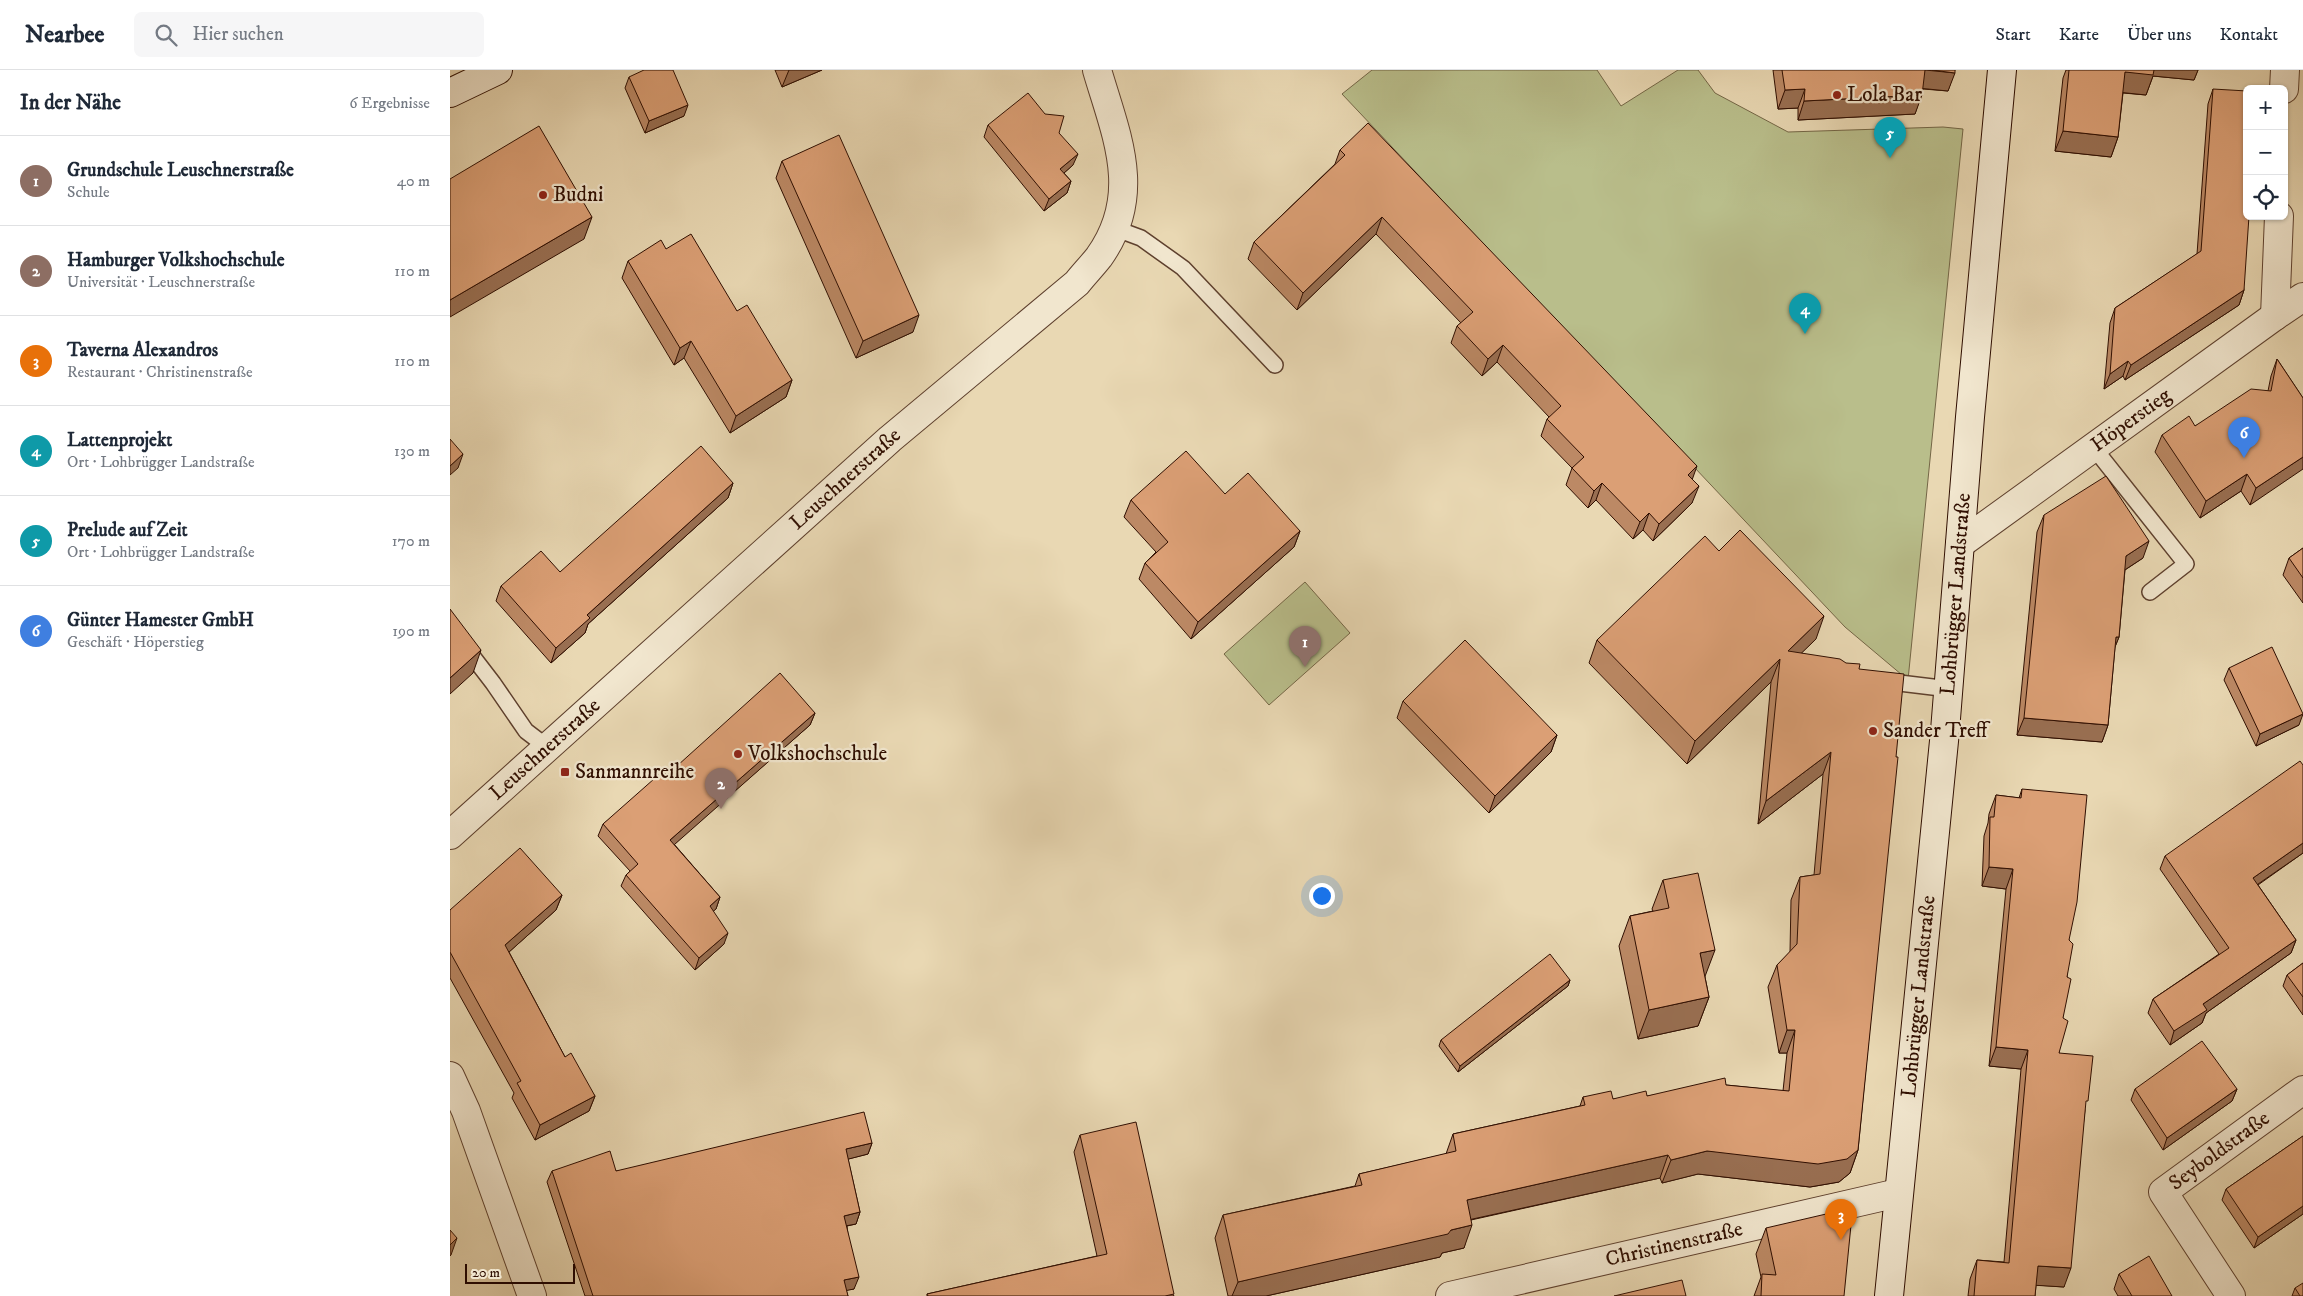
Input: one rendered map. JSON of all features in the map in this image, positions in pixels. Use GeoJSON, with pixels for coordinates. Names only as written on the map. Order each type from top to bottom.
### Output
{"type":"FeatureCollection","features":[{"type":"Feature","properties":{"kind":"street"},"geometry":{"type":"LineString","coordinates":[[450,93],[498,70]]}},
{"type":"Feature","properties":{"kind":"street","name":"Leuschnerstraße"},"geometry":{"type":"LineString","coordinates":[[450,835],[890,439],[1077,283],[1100,256],[1114,228],[1124,194],[1123,160],[1098,70]]}},
{"type":"Feature","properties":{"kind":"street","name":"Lohbrügger Landstraße"},"geometry":{"type":"LineString","coordinates":[[1889,1296],[1948,689],[2002,70]]}},
{"type":"Feature","properties":{"kind":"street"},"geometry":{"type":"LineString","coordinates":[[2284,70],[2284,85]]}},
{"type":"Feature","properties":{"kind":"street"},"geometry":{"type":"LineString","coordinates":[[2274,316],[2279,220]]}},
{"type":"Feature","properties":{"kind":"street","name":"Höperstieg"},"geometry":{"type":"LineString","coordinates":[[1960,544],[2090,443],[2303,298]]}},
{"type":"Feature","properties":{"kind":"street"},"geometry":{"type":"LineString","coordinates":[[450,1076],[466,1111],[532,1296]]}},
{"type":"Feature","properties":{"kind":"street","name":"Seyboldstraße"},"geometry":{"type":"LineString","coordinates":[[2231,1296],[2163,1192],[2303,1090]]}},
{"type":"Feature","properties":{"kind":"street","name":"Christinenstraße"},"geometry":{"type":"LineString","coordinates":[[1450,1296],[1898,1193]]}},
{"type":"Feature","properties":{"kind":"lane"},"geometry":{"type":"LineString","coordinates":[[1114,228],[1141,238],[1183,268],[1275,365]]}},
{"type":"Feature","properties":{"kind":"lane"},"geometry":{"type":"LineString","coordinates":[[2090,443],[2186,564],[2150,592]]}},
{"type":"Feature","properties":{"kind":"lane"},"geometry":{"type":"LineString","coordinates":[[450,627],[493,683],[526,731],[547,747]]}},
{"type":"Feature","properties":{"kind":"lane"},"geometry":{"type":"LineString","coordinates":[[1866,679],[1948,689]]}},
{"type":"Feature","properties":{"kind":"green space"},"geometry":{"type":"Polygon","coordinates":[[[1372,70],[1597,70],[1621,106],[1678,70],[1698,70],[1715,93],[1788,132],[1943,127],[1963,129],[1908,680],[1845,627],[1342,94],[1372,70]]]}},
{"type":"Feature","properties":{"kind":"green space"},"geometry":{"type":"Polygon","coordinates":[[[1305,582],[1350,633],[1269,705],[1224,654],[1305,582]]]}},
{"type":"Feature","properties":{"kind":"building"},"geometry":{"type":"Polygon","coordinates":[[[644,70],[673,70],[688,105],[649,121],[629,77],[644,70]]]}},
{"type":"Feature","properties":{"kind":"building"},"geometry":{"type":"Polygon","coordinates":[[[1782,70],[1925,70],[1922,95],[1804,101],[1805,89],[1785,90],[1782,70]]]}},
{"type":"Feature","properties":{"kind":"building"},"geometry":{"type":"Polygon","coordinates":[[[1932,70],[1955,70],[1955,73],[1932,70]]]}},
{"type":"Feature","properties":{"kind":"building"},"geometry":{"type":"Polygon","coordinates":[[[2069,70],[2154,70],[2153,75],[2125,72],[2118,137],[2063,131],[2069,70]]]}},
{"type":"Feature","properties":{"kind":"building"},"geometry":{"type":"Polygon","coordinates":[[[2213,89],[2243,91],[2243,220],[2249,220],[2244,290],[2131,365],[2128,361],[2110,374],[2115,308],[2201,251],[2213,89]]]}},
{"type":"Feature","properties":{"kind":"building"},"geometry":{"type":"Polygon","coordinates":[[[1028,93],[1045,114],[1064,116],[1059,133],[1078,154],[1060,169],[1071,181],[1049,199],[988,125],[1028,93]]]}},
{"type":"Feature","properties":{"kind":"building"},"geometry":{"type":"Polygon","coordinates":[[[1368,123],[1697,466],[1688,475],[1699,486],[1659,524],[1649,513],[1640,522],[1602,483],[1594,491],[1572,468],[1584,457],[1547,419],[1561,406],[1503,345],[1488,359],[1457,326],[1473,312],[1382,217],[1303,293],[1254,242],[1345,155],[1340,150],[1368,123]]]}},
{"type":"Feature","properties":{"kind":"building"},"geometry":{"type":"Polygon","coordinates":[[[539,126],[592,217],[450,300],[450,179],[539,126]]]}},
{"type":"Feature","properties":{"kind":"building"},"geometry":{"type":"Polygon","coordinates":[[[839,135],[919,315],[863,341],[782,161],[839,135]]]}},
{"type":"Feature","properties":{"kind":"building"},"geometry":{"type":"Polygon","coordinates":[[[691,234],[737,311],[747,305],[792,380],[736,416],[691,341],[680,348],[628,261],[661,240],[666,249],[691,234]]]}},
{"type":"Feature","properties":{"kind":"building"},"geometry":{"type":"Polygon","coordinates":[[[2277,359],[2303,398],[2303,457],[2256,488],[2247,474],[2206,501],[2162,435],[2189,416],[2195,426],[2251,389],[2271,391],[2277,359]]]}},
{"type":"Feature","properties":{"kind":"building"},"geometry":{"type":"Polygon","coordinates":[[[450,439],[463,454],[450,466],[450,439]]]}},
{"type":"Feature","properties":{"kind":"building"},"geometry":{"type":"Polygon","coordinates":[[[701,446],[733,483],[587,615],[590,618],[556,648],[501,586],[541,551],[560,572],[701,446]]]}},
{"type":"Feature","properties":{"kind":"building"},"geometry":{"type":"Polygon","coordinates":[[[1186,451],[1225,494],[1248,473],[1300,531],[1198,622],[1145,563],[1168,542],[1131,500],[1186,451]]]}},
{"type":"Feature","properties":{"kind":"building"},"geometry":{"type":"Polygon","coordinates":[[[2106,476],[2149,541],[2126,556],[2119,637],[2116,637],[2108,725],[2024,718],[2044,515],[2106,476]]]}},
{"type":"Feature","properties":{"kind":"building"},"geometry":{"type":"Polygon","coordinates":[[[1740,530],[1824,616],[1788,651],[1840,659],[1846,663],[1860,664],[1859,669],[1904,674],[1896,757],[1898,757],[1858,1150],[1847,1159],[1818,1164],[1707,1151],[1671,1160],[1668,1155],[1467,1200],[1472,1225],[1451,1230],[1448,1234],[1238,1282],[1223,1215],[1362,1185],[1359,1174],[1456,1151],[1453,1134],[1585,1105],[1583,1097],[1611,1091],[1613,1099],[1646,1091],[1647,1096],[1725,1078],[1726,1085],[1789,1091],[1795,1030],[1787,1030],[1777,965],[1797,944],[1800,877],[1820,874],[1831,752],[1766,801],[1780,659],[1695,741],[1597,640],[1705,536],[1719,551],[1740,530]]]}},
{"type":"Feature","properties":{"kind":"building"},"geometry":{"type":"Polygon","coordinates":[[[2303,548],[2303,578],[2289,558],[2303,548]]]}},
{"type":"Feature","properties":{"kind":"building"},"geometry":{"type":"Polygon","coordinates":[[[450,609],[481,650],[450,678],[450,609]]]}},
{"type":"Feature","properties":{"kind":"building"},"geometry":{"type":"Polygon","coordinates":[[[1465,640],[1557,735],[1495,796],[1403,701],[1465,640]]]}},
{"type":"Feature","properties":{"kind":"building"},"geometry":{"type":"Polygon","coordinates":[[[2272,647],[2303,714],[2260,734],[2229,668],[2272,647]]]}},
{"type":"Feature","properties":{"kind":"building","name":"Volkshochschule"},"geometry":{"type":"Polygon","coordinates":[[[780,673],[815,713],[670,840],[720,897],[710,906],[728,933],[699,958],[626,875],[638,864],[603,824],[663,771],[667,775],[780,673]]]}},
{"type":"Feature","properties":{"kind":"building"},"geometry":{"type":"Polygon","coordinates":[[[2300,761],[2303,765],[2303,843],[2253,878],[2296,940],[2203,1004],[2207,1010],[2174,1031],[2153,999],[2229,948],[2165,856],[2300,761]]]}},
{"type":"Feature","properties":{"kind":"building"},"geometry":{"type":"Polygon","coordinates":[[[2022,789],[2087,795],[2077,902],[2069,940],[2073,944],[2067,977],[2071,979],[2063,1018],[2068,1021],[2059,1053],[2093,1056],[2088,1101],[2086,1101],[2071,1268],[2038,1266],[2035,1296],[1974,1296],[1977,1260],[2009,1263],[2028,1050],[1996,1047],[2013,869],[1989,867],[1990,817],[1994,817],[1996,795],[2021,798],[2022,789]]]}},
{"type":"Feature","properties":{"kind":"building"},"geometry":{"type":"Polygon","coordinates":[[[520,848],[562,895],[505,945],[565,1057],[571,1053],[595,1096],[540,1125],[517,1083],[521,1081],[450,952],[450,910],[520,848]]]}},
{"type":"Feature","properties":{"kind":"building"},"geometry":{"type":"Polygon","coordinates":[[[1698,873],[1715,950],[1700,953],[1709,997],[1649,1010],[1630,916],[1669,908],[1663,880],[1698,873]]]}},
{"type":"Feature","properties":{"kind":"building"},"geometry":{"type":"Polygon","coordinates":[[[1550,954],[1570,980],[1460,1066],[1441,1040],[1550,954]]]}},
{"type":"Feature","properties":{"kind":"building"},"geometry":{"type":"Polygon","coordinates":[[[2303,963],[2303,997],[2287,975],[2303,963]]]}},
{"type":"Feature","properties":{"kind":"building"},"geometry":{"type":"Polygon","coordinates":[[[2202,1041],[2237,1089],[2167,1138],[2135,1089],[2202,1041]]]}},
{"type":"Feature","properties":{"kind":"building"},"geometry":{"type":"Polygon","coordinates":[[[864,1112],[872,1143],[846,1149],[860,1212],[844,1216],[859,1277],[844,1280],[848,1296],[593,1296],[552,1171],[610,1151],[616,1171],[864,1112]]]}},
{"type":"Feature","properties":{"kind":"building"},"geometry":{"type":"Polygon","coordinates":[[[1136,1122],[1174,1294],[1165,1296],[928,1296],[927,1294],[1107,1254],[1080,1135],[1136,1122]]]}},
{"type":"Feature","properties":{"kind":"building"},"geometry":{"type":"Polygon","coordinates":[[[2303,1136],[2303,1206],[2258,1237],[2226,1189],[2303,1136]]]}},
{"type":"Feature","properties":{"kind":"building"},"geometry":{"type":"Polygon","coordinates":[[[1839,1211],[1851,1225],[1844,1296],[1761,1296],[1762,1274],[1776,1275],[1766,1228],[1839,1211]]]}},
{"type":"Feature","properties":{"kind":"building"},"geometry":{"type":"Polygon","coordinates":[[[450,1230],[457,1238],[450,1245],[450,1230]]]}},
{"type":"Feature","properties":{"kind":"building"},"geometry":{"type":"Polygon","coordinates":[[[2149,1256],[2172,1296],[2132,1296],[2119,1274],[2149,1256]]]}},
{"type":"Feature","properties":{"kind":"building"},"geometry":{"type":"Polygon","coordinates":[[[1682,1280],[1686,1296],[1614,1296],[1682,1280]]]}},
{"type":"Feature","properties":{"kind":"building"},"geometry":{"type":"Polygon","coordinates":[[[2303,1283],[2303,1296],[2300,1296],[2295,1288],[2303,1283]]]}},
{"type":"Feature","properties":{"kind":"place","name":"Lola Bar"},"geometry":{"type":"Point","coordinates":[1837,95]}},
{"type":"Feature","properties":{"kind":"place","name":"Prelude auf Zeit"},"geometry":{"type":"Point","coordinates":[1890,158]}},
{"type":"Feature","properties":{"kind":"place","name":"Budni"},"geometry":{"type":"Point","coordinates":[543,195]}},
{"type":"Feature","properties":{"kind":"place","name":"Lattenprojekt"},"geometry":{"type":"Point","coordinates":[1805,334]}},
{"type":"Feature","properties":{"kind":"place","name":"Günter Hamester GmbH"},"geometry":{"type":"Point","coordinates":[2244,458]}},
{"type":"Feature","properties":{"kind":"place","name":"Grundschule Leuschnerstraße"},"geometry":{"type":"Point","coordinates":[1305,667]}},
{"type":"Feature","properties":{"kind":"place","name":"Sander Treff"},"geometry":{"type":"Point","coordinates":[1873,731]}},
{"type":"Feature","properties":{"kind":"place","name":"Volkshochschule"},"geometry":{"type":"Point","coordinates":[738,754]}},
{"type":"Feature","properties":{"kind":"place","name":"Sanmannreihe"},"geometry":{"type":"Point","coordinates":[565,772]}},
{"type":"Feature","properties":{"kind":"place","name":"Hamburger Volkshochschule"},"geometry":{"type":"Point","coordinates":[721,809]}},
{"type":"Feature","properties":{"kind":"place","name":"Taverna Alexandros"},"geometry":{"type":"Point","coordinates":[1841,1240]}}]}
